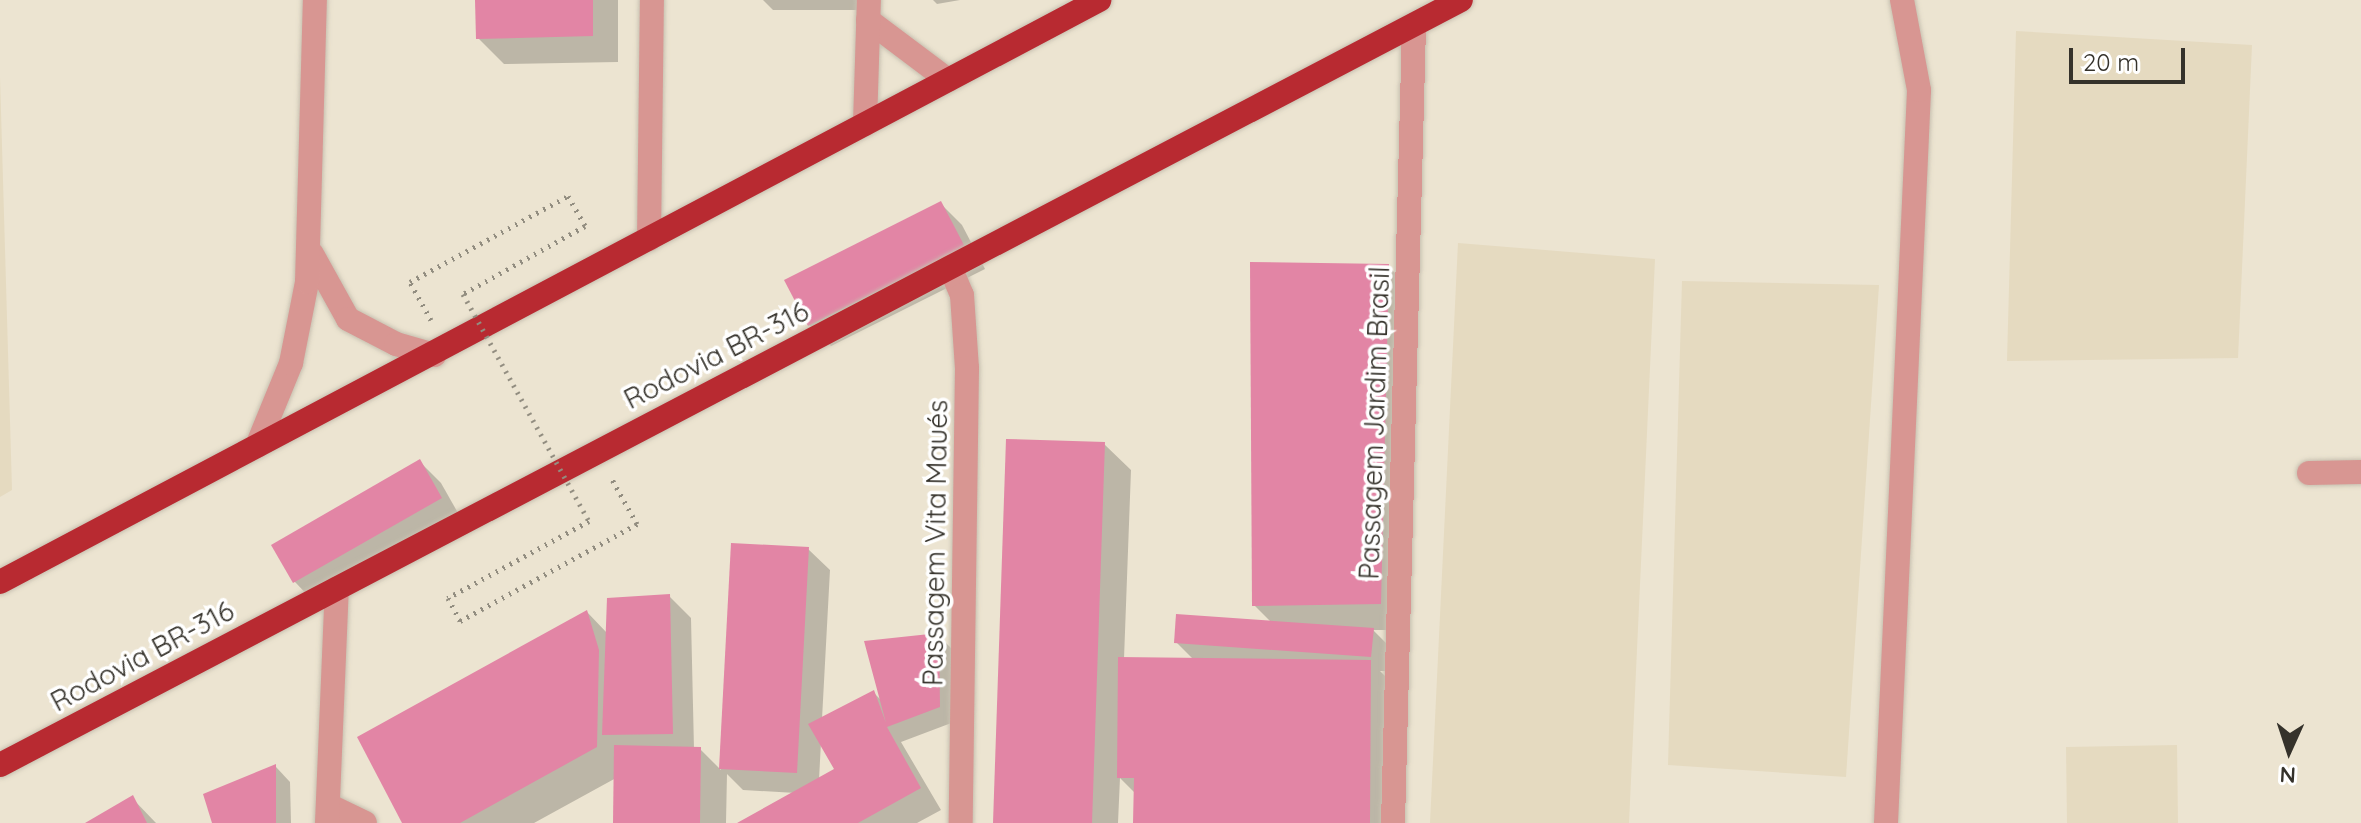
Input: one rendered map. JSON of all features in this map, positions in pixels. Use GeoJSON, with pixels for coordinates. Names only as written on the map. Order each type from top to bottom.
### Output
{"type":"FeatureCollection","features":[{"type":"Feature","properties":{"kind":"highway"},"geometry":{"type":"LineString","coordinates":[[0,582],[440,352],[1099,0]]}},
{"type":"Feature","properties":{"kind":"highway","name":"Rodovia BR-316"},"geometry":{"type":"LineString","coordinates":[[0,765],[596,450],[1461,0]]}},
{"type":"Feature","properties":{"kind":"street"},"geometry":{"type":"LineString","coordinates":[[257,446],[295,348],[310,248],[315,0]]}},
{"type":"Feature","properties":{"kind":"street"},"geometry":{"type":"LineString","coordinates":[[649,239],[652,0]]}},
{"type":"Feature","properties":{"kind":"street"},"geometry":{"type":"LineString","coordinates":[[1886,823],[1919,90],[1902,0]]}},
{"type":"Feature","properties":{"kind":"street"},"geometry":{"type":"LineString","coordinates":[[869,10],[948,80]]}},
{"type":"Feature","properties":{"kind":"street"},"geometry":{"type":"LineString","coordinates":[[865,124],[869,10]]}},
{"type":"Feature","properties":{"kind":"street","name":"Passagem Jardim Brasil"},"geometry":{"type":"LineString","coordinates":[[1393,823],[1414,25]]}},
{"type":"Feature","properties":{"kind":"street"},"geometry":{"type":"LineString","coordinates":[[310,248],[331,297],[348,319],[396,344],[440,352]]}},
{"type":"Feature","properties":{"kind":"street","name":"Passagem Vita Maués"},"geometry":{"type":"LineString","coordinates":[[950,267],[962,295],[967,368],[961,823]]}},
{"type":"Feature","properties":{"kind":"street"},"geometry":{"type":"LineString","coordinates":[[2309,473],[2361,472]]}},
{"type":"Feature","properties":{"kind":"street"},"geometry":{"type":"LineString","coordinates":[[337,588],[328,814],[365,823]]}},
{"type":"Feature","properties":{"kind":"path"},"geometry":{"type":"LineString","coordinates":[[440,352],[410,282],[568,196],[585,226],[463,294],[589,521],[448,598],[460,621],[637,524],[596,450]]}},
{"type":"Feature","properties":{"kind":"shaded area"},"geometry":{"type":"Polygon","coordinates":[[[2016,31],[2252,45],[2238,358],[2007,361],[2016,31]]]}},
{"type":"Feature","properties":{"kind":"shaded area"},"geometry":{"type":"Polygon","coordinates":[[[0,77],[12,490],[0,497],[0,77]]]}},
{"type":"Feature","properties":{"kind":"shaded area"},"geometry":{"type":"Polygon","coordinates":[[[1458,243],[1655,259],[1629,823],[1430,823],[1458,243]]]}},
{"type":"Feature","properties":{"kind":"shaded area"},"geometry":{"type":"Polygon","coordinates":[[[1682,281],[1879,285],[1846,777],[1668,765],[1682,281]]]}},
{"type":"Feature","properties":{"kind":"shaded area"},"geometry":{"type":"Polygon","coordinates":[[[2177,745],[2178,823],[2067,823],[2066,747],[2177,745]]]}},
{"type":"Feature","properties":{"kind":"building"},"geometry":{"type":"Polygon","coordinates":[[[475,0],[593,0],[593,36],[476,39],[475,0]]]}},
{"type":"Feature","properties":{"kind":"building"},"geometry":{"type":"Polygon","coordinates":[[[941,201],[965,247],[808,326],[784,280],[941,201]]]}},
{"type":"Feature","properties":{"kind":"building"},"geometry":{"type":"Polygon","coordinates":[[[1250,262],[1389,264],[1381,604],[1252,606],[1250,262]]]}},
{"type":"Feature","properties":{"kind":"building"},"geometry":{"type":"Polygon","coordinates":[[[1006,439],[1105,442],[1092,823],[993,823],[1006,439]]]}},
{"type":"Feature","properties":{"kind":"building"},"geometry":{"type":"Polygon","coordinates":[[[420,459],[442,498],[293,583],[271,545],[420,459]]]}},
{"type":"Feature","properties":{"kind":"building"},"geometry":{"type":"Polygon","coordinates":[[[731,543],[809,547],[797,773],[719,769],[731,543]]]}},
{"type":"Feature","properties":{"kind":"building"},"geometry":{"type":"Polygon","coordinates":[[[670,594],[673,734],[602,735],[607,598],[670,594]]]}},
{"type":"Feature","properties":{"kind":"building"},"geometry":{"type":"Polygon","coordinates":[[[587,610],[599,650],[597,747],[460,823],[402,823],[357,737],[587,610]]]}},
{"type":"Feature","properties":{"kind":"building"},"geometry":{"type":"Polygon","coordinates":[[[1176,614],[1374,628],[1371,657],[1174,643],[1176,614]]]}},
{"type":"Feature","properties":{"kind":"building"},"geometry":{"type":"Polygon","coordinates":[[[939,633],[940,707],[887,727],[921,788],[858,823],[737,823],[834,769],[808,724],[874,690],[886,723],[864,641],[939,633]]]}},
{"type":"Feature","properties":{"kind":"building"},"geometry":{"type":"Polygon","coordinates":[[[1118,657],[1371,660],[1370,823],[1133,823],[1134,778],[1117,778],[1118,657]]]}},
{"type":"Feature","properties":{"kind":"building"},"geometry":{"type":"Polygon","coordinates":[[[614,745],[701,747],[700,823],[613,823],[614,745]]]}},
{"type":"Feature","properties":{"kind":"building"},"geometry":{"type":"Polygon","coordinates":[[[276,764],[276,823],[212,823],[203,794],[276,764]]]}},
{"type":"Feature","properties":{"kind":"building"},"geometry":{"type":"Polygon","coordinates":[[[133,795],[147,823],[85,823],[133,795]]]}}]}
